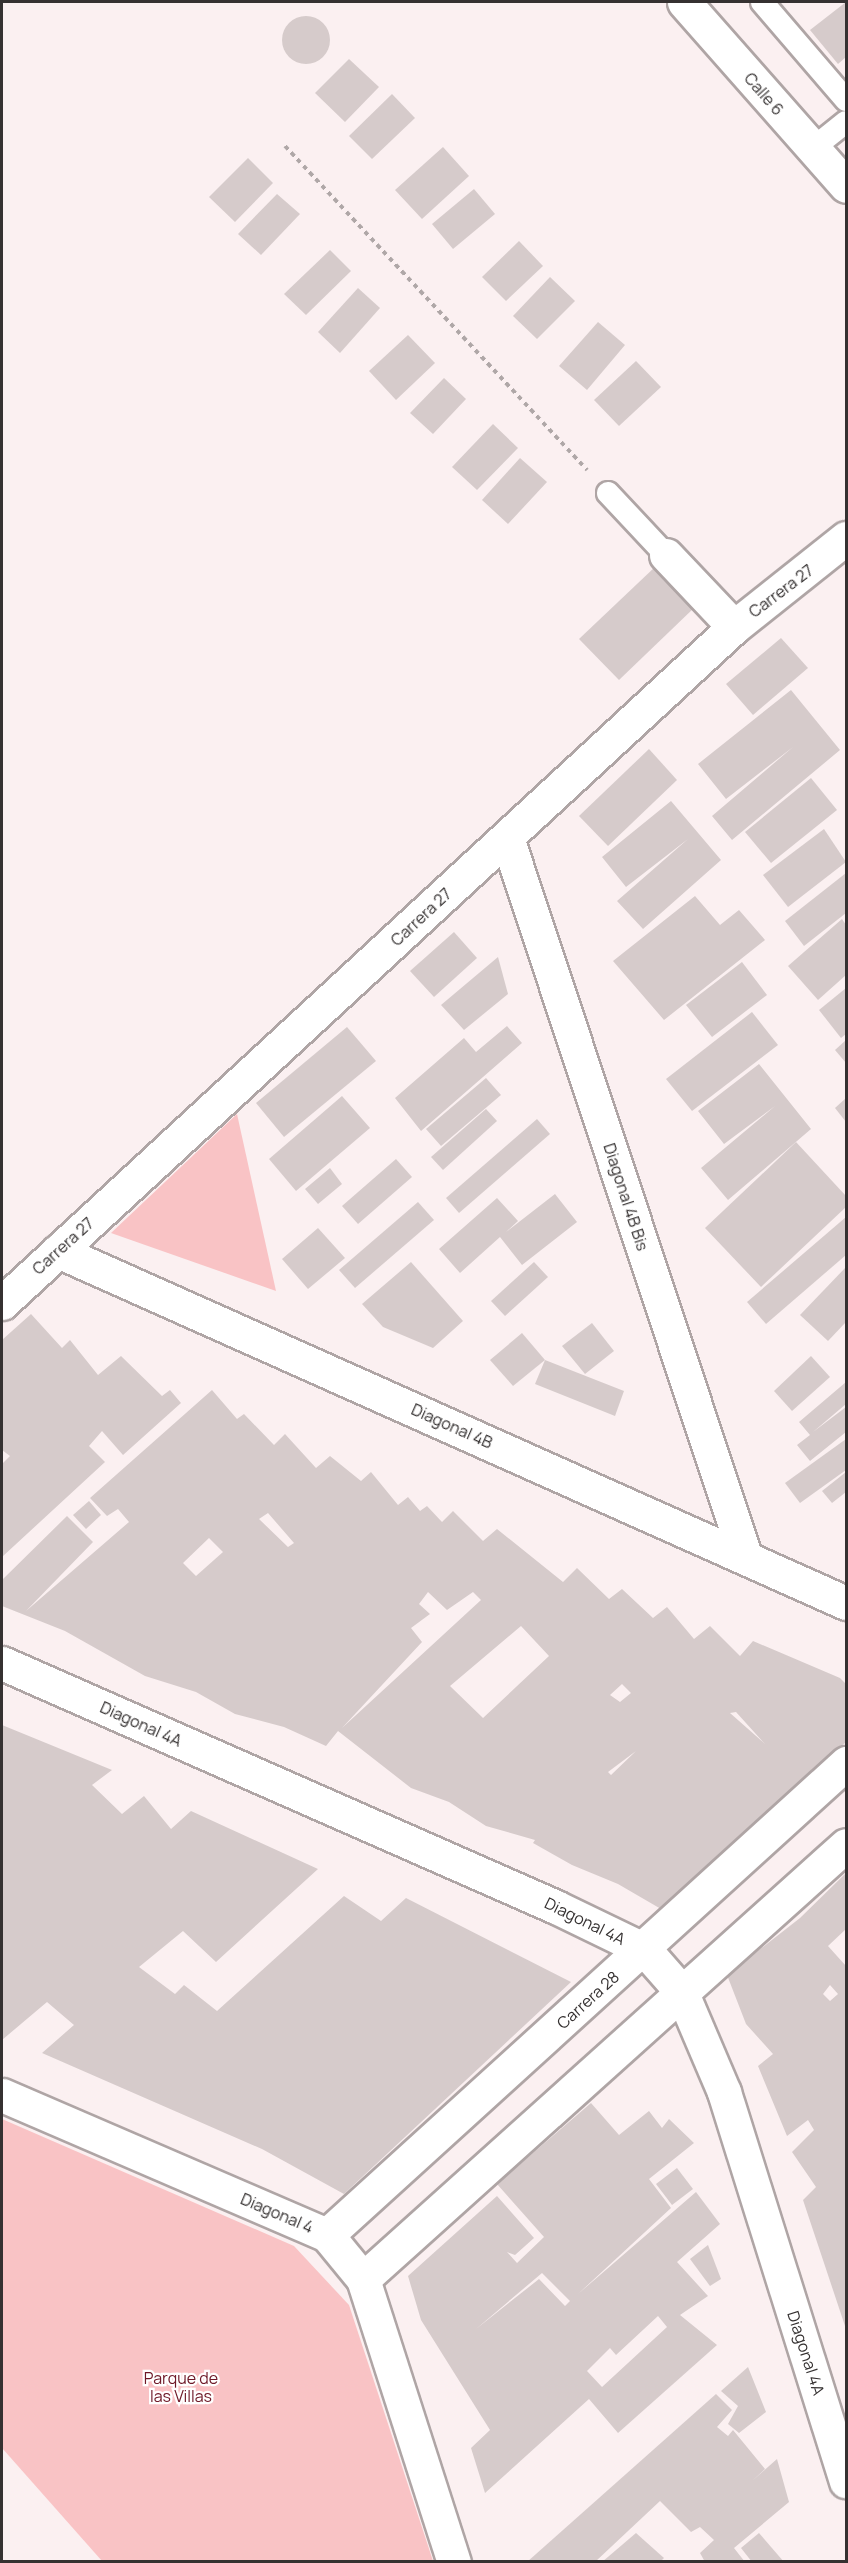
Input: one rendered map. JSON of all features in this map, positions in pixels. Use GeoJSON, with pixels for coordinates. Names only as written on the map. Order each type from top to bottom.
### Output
{"type":"FeatureCollection","features":[{"type":"Feature","properties":{"kind":"street","name":"Calle 6"},"geometry":{"type":"LineString","coordinates":[[684,2],[846,186]]}},
{"type":"Feature","properties":{"kind":"street","name":"Carrera 27"},"geometry":{"type":"LineString","coordinates":[[2,1303],[734,627],[844,553]]}},
{"type":"Feature","properties":{"kind":"street"},"geometry":{"type":"LineString","coordinates":[[666,555],[734,627]]}},
{"type":"Feature","properties":{"kind":"street","name":"Diagonal 4B Bis"},"geometry":{"type":"LineString","coordinates":[[507,838],[745,1556]]}},
{"type":"Feature","properties":{"kind":"street","name":"Diagonal 4B"},"geometry":{"type":"LineString","coordinates":[[58,1251],[846,1603]]}},
{"type":"Feature","properties":{"kind":"street","name":"Diagonal 4A"},"geometry":{"type":"LineString","coordinates":[[2,1663],[556,1907],[645,1950],[681,1991],[724,2092],[846,2481]]}},
{"type":"Feature","properties":{"kind":"street","name":"Carrera 28"},"geometry":{"type":"LineString","coordinates":[[327,2235],[645,1950],[846,1763]]}},
{"type":"Feature","properties":{"kind":"street"},"geometry":{"type":"LineString","coordinates":[[363,2279],[846,1845]]}},
{"type":"Feature","properties":{"kind":"street","name":"Diagonal 4"},"geometry":{"type":"LineString","coordinates":[[2,2095],[327,2235],[363,2279],[454,2562]]}},
{"type":"Feature","properties":{"kind":"lane"},"geometry":{"type":"LineString","coordinates":[[762,2],[846,100]]}},
{"type":"Feature","properties":{"kind":"lane"},"geometry":{"type":"LineString","coordinates":[[812,149],[846,122]]}},
{"type":"Feature","properties":{"kind":"lane"},"geometry":{"type":"LineString","coordinates":[[608,493],[666,555]]}},
{"type":"Feature","properties":{"kind":"path"},"geometry":{"type":"LineString","coordinates":[[285,146],[608,493]]}},
{"type":"Feature","properties":{"kind":"green space"},"geometry":{"type":"Polygon","coordinates":[[[237,1114],[276,1291],[111,1233],[237,1114]]]}},
{"type":"Feature","properties":{"kind":"green space","name":"Parque de las Villas"},"geometry":{"type":"Polygon","coordinates":[[[2,2119],[294,2246],[349,2305],[433,2561],[102,2561],[2,2448],[2,2119]]]}},
{"type":"Feature","properties":{"kind":"building"},"geometry":{"type":"Polygon","coordinates":[[[846,2],[846,57],[838,64],[810,30],[846,2]]]}},
{"type":"Feature","properties":{"kind":"building"},"geometry":{"type":"Polygon","coordinates":[[[301,16],[311,16],[326,26],[330,40],[329,49],[320,60],[311,64],[301,64],[286,54],[282,45],[282,35],[292,20],[301,16]]]}},
{"type":"Feature","properties":{"kind":"building"},"geometry":{"type":"Polygon","coordinates":[[[349,59],[379,87],[345,122],[315,93],[349,59]]]}},
{"type":"Feature","properties":{"kind":"building"},"geometry":{"type":"Polygon","coordinates":[[[392,94],[415,118],[372,159],[349,136],[392,94]]]}},
{"type":"Feature","properties":{"kind":"building"},"geometry":{"type":"Polygon","coordinates":[[[443,147],[469,176],[422,219],[395,190],[443,147]]]}},
{"type":"Feature","properties":{"kind":"building"},"geometry":{"type":"Polygon","coordinates":[[[248,158],[273,183],[235,222],[209,197],[248,158]]]}},
{"type":"Feature","properties":{"kind":"building"},"geometry":{"type":"Polygon","coordinates":[[[474,189],[495,214],[453,249],[432,224],[474,189]]]}},
{"type":"Feature","properties":{"kind":"building"},"geometry":{"type":"Polygon","coordinates":[[[277,194],[300,214],[261,255],[238,234],[277,194]]]}},
{"type":"Feature","properties":{"kind":"building"},"geometry":{"type":"Polygon","coordinates":[[[519,241],[543,266],[506,301],[482,277],[519,241]]]}},
{"type":"Feature","properties":{"kind":"building"},"geometry":{"type":"Polygon","coordinates":[[[330,250],[351,271],[306,315],[284,294],[330,250]]]}},
{"type":"Feature","properties":{"kind":"building"},"geometry":{"type":"Polygon","coordinates":[[[550,277],[575,301],[537,339],[513,316],[550,277]]]}},
{"type":"Feature","properties":{"kind":"building"},"geometry":{"type":"Polygon","coordinates":[[[358,288],[380,308],[340,353],[318,332],[358,288]]]}},
{"type":"Feature","properties":{"kind":"building"},"geometry":{"type":"Polygon","coordinates":[[[598,322],[625,345],[587,390],[559,366],[598,322]]]}},
{"type":"Feature","properties":{"kind":"building"},"geometry":{"type":"Polygon","coordinates":[[[408,335],[435,363],[396,400],[369,371],[408,335]]]}},
{"type":"Feature","properties":{"kind":"building"},"geometry":{"type":"Polygon","coordinates":[[[636,361],[661,387],[619,426],[594,400],[636,361]]]}},
{"type":"Feature","properties":{"kind":"building"},"geometry":{"type":"Polygon","coordinates":[[[444,378],[466,399],[433,434],[410,413],[444,378]]]}},
{"type":"Feature","properties":{"kind":"building"},"geometry":{"type":"Polygon","coordinates":[[[493,424],[518,448],[477,490],[452,467],[493,424]]]}},
{"type":"Feature","properties":{"kind":"building"},"geometry":{"type":"Polygon","coordinates":[[[520,458],[547,482],[508,524],[482,500],[520,458]]]}},
{"type":"Feature","properties":{"kind":"building"},"geometry":{"type":"Polygon","coordinates":[[[656,566],[695,607],[619,680],[579,639],[656,566]]]}},
{"type":"Feature","properties":{"kind":"building"},"geometry":{"type":"Polygon","coordinates":[[[781,638],[808,668],[753,715],[726,684],[781,638]]]}},
{"type":"Feature","properties":{"kind":"building"},"geometry":{"type":"Polygon","coordinates":[[[791,690],[840,750],[732,840],[712,816],[793,747],[726,799],[698,764],[791,690]]]}},
{"type":"Feature","properties":{"kind":"building"},"geometry":{"type":"Polygon","coordinates":[[[649,749],[677,780],[608,846],[579,816],[649,749]]]}},
{"type":"Feature","properties":{"kind":"building"},"geometry":{"type":"Polygon","coordinates":[[[811,778],[837,810],[771,863],[745,832],[811,778]]]}},
{"type":"Feature","properties":{"kind":"building"},"geometry":{"type":"Polygon","coordinates":[[[671,801],[721,860],[643,929],[617,901],[688,839],[626,887],[602,857],[671,801]]]}},
{"type":"Feature","properties":{"kind":"building"},"geometry":{"type":"Polygon","coordinates":[[[824,829],[846,862],[788,907],[763,875],[824,829]]]}},
{"type":"Feature","properties":{"kind":"building"},"geometry":{"type":"Polygon","coordinates":[[[846,873],[846,913],[804,946],[785,921],[846,873]]]}},
{"type":"Feature","properties":{"kind":"building"},"geometry":{"type":"Polygon","coordinates":[[[695,896],[720,925],[739,910],[765,940],[664,1020],[613,961],[695,896]]]}},
{"type":"Feature","properties":{"kind":"building"},"geometry":{"type":"Polygon","coordinates":[[[842,919],[846,925],[846,975],[818,1000],[788,966],[842,919]]]}},
{"type":"Feature","properties":{"kind":"building"},"geometry":{"type":"Polygon","coordinates":[[[454,932],[477,958],[434,997],[410,971],[454,932]]]}},
{"type":"Feature","properties":{"kind":"building"},"geometry":{"type":"Polygon","coordinates":[[[498,957],[508,994],[464,1030],[441,1005],[498,957]]]}},
{"type":"Feature","properties":{"kind":"building"},"geometry":{"type":"Polygon","coordinates":[[[742,962],[767,995],[712,1037],[686,1005],[742,962]]]}},
{"type":"Feature","properties":{"kind":"building"},"geometry":{"type":"Polygon","coordinates":[[[846,988],[846,1034],[841,1038],[819,1010],[846,988]]]}},
{"type":"Feature","properties":{"kind":"building"},"geometry":{"type":"Polygon","coordinates":[[[752,1012],[778,1045],[692,1111],[666,1079],[752,1012]]]}},
{"type":"Feature","properties":{"kind":"building"},"geometry":{"type":"Polygon","coordinates":[[[507,1026],[522,1043],[421,1131],[395,1098],[464,1038],[476,1052],[507,1026]]]}},
{"type":"Feature","properties":{"kind":"building"},"geometry":{"type":"Polygon","coordinates":[[[347,1027],[376,1061],[284,1137],[256,1103],[347,1027]]]}},
{"type":"Feature","properties":{"kind":"building"},"geometry":{"type":"Polygon","coordinates":[[[846,1040],[846,1063],[835,1050],[846,1040]]]}},
{"type":"Feature","properties":{"kind":"building"},"geometry":{"type":"Polygon","coordinates":[[[759,1064],[811,1129],[728,1200],[701,1168],[775,1106],[724,1144],[698,1111],[759,1064]]]}},
{"type":"Feature","properties":{"kind":"building"},"geometry":{"type":"Polygon","coordinates":[[[486,1078],[501,1095],[441,1146],[426,1129],[486,1078]]]}},
{"type":"Feature","properties":{"kind":"building"},"geometry":{"type":"Polygon","coordinates":[[[342,1096],[370,1128],[296,1191],[269,1159],[342,1096]]]}},
{"type":"Feature","properties":{"kind":"building"},"geometry":{"type":"Polygon","coordinates":[[[846,1098],[846,1122],[835,1108],[846,1098]]]}},
{"type":"Feature","properties":{"kind":"building"},"geometry":{"type":"Polygon","coordinates":[[[486,1109],[497,1121],[443,1170],[431,1157],[486,1109]]]}},
{"type":"Feature","properties":{"kind":"building"},"geometry":{"type":"Polygon","coordinates":[[[537,1119],[550,1134],[459,1213],[446,1198],[537,1119]]]}},
{"type":"Feature","properties":{"kind":"building"},"geometry":{"type":"Polygon","coordinates":[[[796,1142],[846,1196],[846,1207],[761,1287],[705,1228],[796,1142]]]}},
{"type":"Feature","properties":{"kind":"building"},"geometry":{"type":"Polygon","coordinates":[[[396,1159],[412,1177],[358,1224],[342,1206],[396,1159]]]}},
{"type":"Feature","properties":{"kind":"building"},"geometry":{"type":"Polygon","coordinates":[[[330,1168],[342,1184],[318,1204],[305,1189],[330,1168]]]}},
{"type":"Feature","properties":{"kind":"building"},"geometry":{"type":"Polygon","coordinates":[[[555,1194],[577,1222],[522,1265],[500,1237],[460,1273],[439,1249],[497,1198],[518,1221],[506,1232],[555,1194]]]}},
{"type":"Feature","properties":{"kind":"building"},"geometry":{"type":"Polygon","coordinates":[[[418,1202],[434,1220],[355,1288],[339,1270],[418,1202]]]}},
{"type":"Feature","properties":{"kind":"building"},"geometry":{"type":"Polygon","coordinates":[[[846,1217],[846,1255],[766,1324],[747,1302],[846,1217]]]}},
{"type":"Feature","properties":{"kind":"building"},"geometry":{"type":"Polygon","coordinates":[[[318,1228],[345,1258],[308,1289],[282,1259],[318,1228]]]}},
{"type":"Feature","properties":{"kind":"building"},"geometry":{"type":"Polygon","coordinates":[[[411,1262],[463,1321],[433,1348],[383,1327],[362,1304],[411,1262]]]}},
{"type":"Feature","properties":{"kind":"building"},"geometry":{"type":"Polygon","coordinates":[[[534,1262],[548,1277],[505,1316],[491,1301],[534,1262]]]}},
{"type":"Feature","properties":{"kind":"building"},"geometry":{"type":"Polygon","coordinates":[[[846,1267],[846,1322],[828,1341],[800,1315],[846,1267]]]}},
{"type":"Feature","properties":{"kind":"building"},"geometry":{"type":"Polygon","coordinates":[[[31,1314],[62,1348],[70,1340],[98,1375],[121,1356],[162,1396],[170,1390],[181,1403],[123,1455],[102,1431],[89,1446],[105,1462],[2,1557],[2,1464],[10,1456],[2,1450],[2,1340],[31,1314]]]}},
{"type":"Feature","properties":{"kind":"building"},"geometry":{"type":"Polygon","coordinates":[[[592,1323],[614,1351],[585,1374],[562,1346],[592,1323]]]}},
{"type":"Feature","properties":{"kind":"building"},"geometry":{"type":"Polygon","coordinates":[[[522,1333],[545,1360],[513,1386],[490,1360],[522,1333]]]}},
{"type":"Feature","properties":{"kind":"building"},"geometry":{"type":"Polygon","coordinates":[[[811,1356],[830,1377],[792,1411],[774,1391],[811,1356]]]}},
{"type":"Feature","properties":{"kind":"building"},"geometry":{"type":"Polygon","coordinates":[[[545,1360],[624,1391],[615,1416],[535,1384],[545,1360]]]}},
{"type":"Feature","properties":{"kind":"building"},"geometry":{"type":"Polygon","coordinates":[[[846,1382],[846,1404],[813,1432],[846,1407],[846,1432],[810,1461],[797,1445],[810,1435],[799,1422],[846,1382]]]}},
{"type":"Feature","properties":{"kind":"building"},"geometry":{"type":"Polygon","coordinates":[[[212,1390],[237,1419],[244,1414],[274,1445],[285,1434],[316,1468],[330,1456],[361,1481],[371,1472],[398,1505],[408,1497],[420,1511],[427,1506],[442,1522],[453,1511],[483,1541],[497,1529],[563,1582],[577,1568],[609,1599],[622,1589],[653,1618],[667,1607],[694,1639],[710,1626],[740,1656],[753,1641],[840,1678],[846,1684],[846,1742],[768,1817],[661,1909],[618,1884],[572,1865],[533,1843],[535,1840],[486,1826],[449,1802],[411,1788],[338,1731],[326,1746],[284,1727],[235,1714],[196,1692],[145,1676],[65,1631],[2,1606],[2,1580],[67,1516],[93,1542],[26,1611],[129,1522],[118,1509],[107,1516],[90,1498],[212,1390]],[[268,1513],[259,1519],[288,1547],[294,1543],[268,1513]],[[209,1538],[183,1563],[196,1576],[223,1552],[209,1538]],[[428,1592],[419,1604],[430,1614],[411,1628],[422,1642],[342,1728],[481,1600],[473,1592],[447,1610],[428,1592]],[[521,1626],[450,1686],[483,1718],[549,1656],[521,1626]],[[622,1684],[610,1695],[620,1702],[631,1693],[622,1684]],[[736,1712],[730,1713],[765,1744],[736,1712]],[[636,1751],[608,1772],[611,1775],[636,1751]]]}},
{"type":"Feature","properties":{"kind":"building"},"geometry":{"type":"Polygon","coordinates":[[[846,1439],[846,1470],[800,1503],[785,1483],[846,1439]]]}},
{"type":"Feature","properties":{"kind":"building"},"geometry":{"type":"Polygon","coordinates":[[[846,1472],[846,1492],[832,1503],[822,1491],[846,1472]]]}},
{"type":"Feature","properties":{"kind":"building"},"geometry":{"type":"Polygon","coordinates":[[[89,1501],[101,1515],[86,1529],[73,1515],[89,1501]]]}},
{"type":"Feature","properties":{"kind":"building"},"geometry":{"type":"Polygon","coordinates":[[[2,1725],[112,1770],[92,1785],[122,1814],[144,1796],[171,1829],[191,1811],[318,1869],[216,1962],[183,1931],[139,1967],[175,1994],[184,1985],[217,2011],[344,1896],[381,1921],[406,1898],[571,1982],[344,2194],[262,2149],[42,2053],[74,2025],[47,2002],[2,2040],[2,1725]]]}},
{"type":"Feature","properties":{"kind":"building"},"geometry":{"type":"Polygon","coordinates":[[[846,1873],[846,1929],[828,1946],[846,1966],[846,2329],[803,2200],[816,2187],[792,2152],[814,2130],[808,2120],[787,2136],[758,2066],[773,2054],[746,2024],[727,1975],[800,1918],[846,1873]],[[830,1985],[823,1994],[830,2001],[838,1994],[830,1985]]]}},
{"type":"Feature","properties":{"kind":"building"},"geometry":{"type":"Polygon","coordinates":[[[591,2103],[619,2135],[649,2111],[662,2128],[669,2119],[694,2143],[649,2179],[671,2208],[578,2294],[696,2192],[720,2224],[677,2262],[708,2296],[680,2315],[717,2345],[618,2433],[589,2399],[485,2493],[471,2448],[490,2430],[421,2320],[408,2276],[497,2196],[534,2238],[515,2255],[507,2252],[517,2263],[544,2237],[497,2184],[591,2103]],[[542,2273],[476,2329],[539,2279],[565,2306],[570,2301],[542,2273]],[[658,2316],[616,2355],[610,2348],[587,2371],[602,2387],[667,2327],[658,2316]]]}},
{"type":"Feature","properties":{"kind":"building"},"geometry":{"type":"Polygon","coordinates":[[[677,2168],[693,2189],[672,2205],[656,2184],[677,2168]]]}},
{"type":"Feature","properties":{"kind":"building"},"geometry":{"type":"Polygon","coordinates":[[[708,2245],[721,2279],[710,2286],[690,2259],[708,2245]]]}},
{"type":"Feature","properties":{"kind":"building"},"geometry":{"type":"Polygon","coordinates":[[[748,2367],[766,2412],[739,2433],[728,2424],[738,2406],[721,2391],[748,2367]]]}},
{"type":"Feature","properties":{"kind":"building"},"geometry":{"type":"Polygon","coordinates":[[[716,2394],[732,2410],[717,2427],[728,2436],[733,2430],[765,2469],[752,2481],[777,2459],[789,2502],[734,2548],[745,2562],[705,2562],[700,2553],[714,2540],[700,2527],[691,2532],[660,2501],[595,2562],[527,2562],[716,2394]]]}},
{"type":"Feature","properties":{"kind":"building"},"geometry":{"type":"Polygon","coordinates":[[[636,2533],[664,2558],[660,2562],[602,2562],[636,2533]]]}},
{"type":"Feature","properties":{"kind":"building"},"geometry":{"type":"Polygon","coordinates":[[[759,2533],[784,2562],[752,2562],[741,2548],[759,2533]]]}}]}
